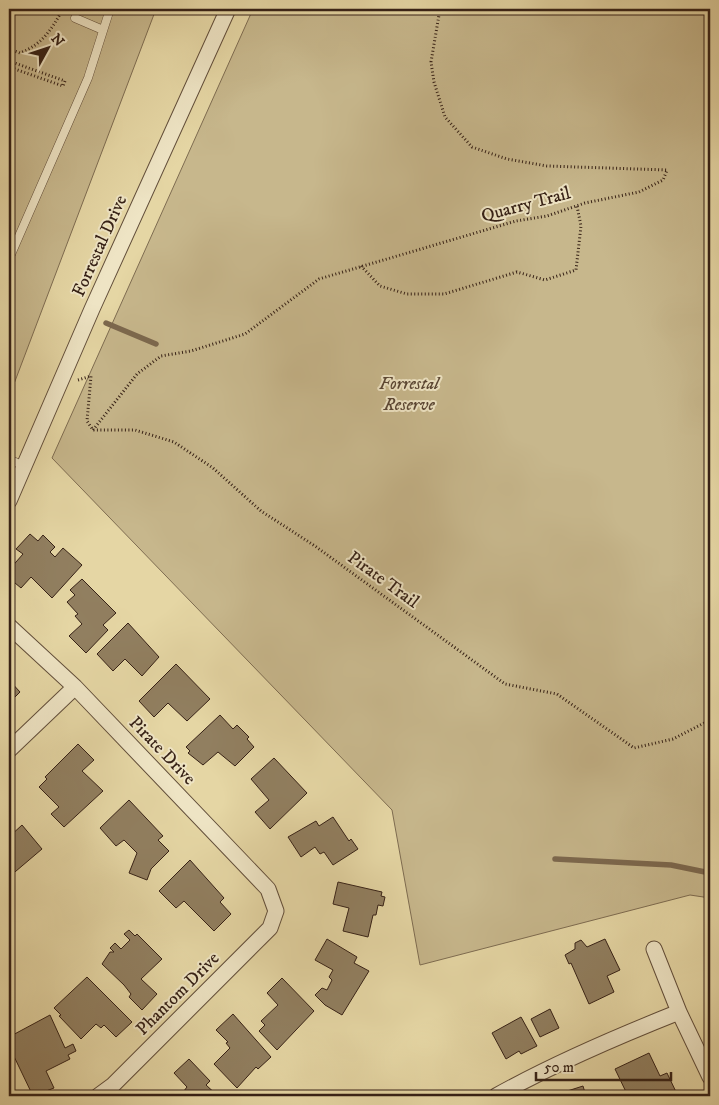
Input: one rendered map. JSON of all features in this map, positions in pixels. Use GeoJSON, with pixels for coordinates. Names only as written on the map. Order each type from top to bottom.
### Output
{"type":"FeatureCollection","features":[{"type":"Feature","properties":{"kind":"street","name":"Forrestal Drive"},"geometry":{"type":"LineString","coordinates":[[9,501],[92,309],[228,9]]}},
{"type":"Feature","properties":{"kind":"street","name":"Pirate Drive"},"geometry":{"type":"LineString","coordinates":[[9,626],[75,688],[268,889],[276,911]]}},
{"type":"Feature","properties":{"kind":"street"},"geometry":{"type":"LineString","coordinates":[[9,750],[75,688]]}},
{"type":"Feature","properties":{"kind":"street","name":"Phantom Drive"},"geometry":{"type":"LineString","coordinates":[[98,1096],[113,1085],[270,928],[276,911]]}},
{"type":"Feature","properties":{"kind":"street"},"geometry":{"type":"LineString","coordinates":[[654,949],[679,1012],[710,1077]]}},
{"type":"Feature","properties":{"kind":"street"},"geometry":{"type":"LineString","coordinates":[[496,1096],[530,1077],[610,1040],[679,1012]]}},
{"type":"Feature","properties":{"kind":"lane"},"geometry":{"type":"LineString","coordinates":[[9,259],[88,78],[110,9]]}},
{"type":"Feature","properties":{"kind":"lane"},"geometry":{"type":"LineString","coordinates":[[75,18],[103,30]]}},
{"type":"Feature","properties":{"kind":"lane"},"geometry":{"type":"LineString","coordinates":[[9,459],[24,466]]}},
{"type":"Feature","properties":{"kind":"path"},"geometry":{"type":"LineString","coordinates":[[9,49],[20,53],[35,47],[52,28],[63,9]]}},
{"type":"Feature","properties":{"kind":"path","name":"Quarry Trail"},"geometry":{"type":"LineString","coordinates":[[93,430],[137,374],[161,356],[191,351],[245,334],[319,279],[577,206],[638,192],[663,180],[667,170],[547,166],[507,159],[472,146],[445,117],[434,82],[430,62],[440,9]]}},
{"type":"Feature","properties":{"kind":"path"},"geometry":{"type":"LineString","coordinates":[[9,61],[65,81],[63,86],[9,66]]}},
{"type":"Feature","properties":{"kind":"path"},"geometry":{"type":"LineString","coordinates":[[361,266],[380,286],[407,294],[444,294],[516,272],[545,280],[576,270],[582,226],[577,206]]}},
{"type":"Feature","properties":{"kind":"path"},"geometry":{"type":"LineString","coordinates":[[91,376],[87,420],[93,430]]}},
{"type":"Feature","properties":{"kind":"path","name":"Pirate Trail"},"geometry":{"type":"LineString","coordinates":[[93,430],[135,430],[174,442],[213,468],[260,511],[315,546],[505,684],[557,694],[634,748],[673,739],[710,720]]}},
{"type":"Feature","properties":{"kind":"green space"},"geometry":{"type":"Polygon","coordinates":[[[9,9],[156,9],[9,397],[9,9]]]}},
{"type":"Feature","properties":{"kind":"green space","name":"Forrestal Reserve"},"geometry":{"type":"Polygon","coordinates":[[[253,9],[710,9],[710,898],[690,895],[420,965],[392,810],[52,458],[253,9]]]}},
{"type":"Feature","properties":{"kind":"building"},"geometry":{"type":"Polygon","coordinates":[[[30,534],[38,541],[43,535],[55,547],[50,552],[55,557],[63,548],[82,565],[52,598],[31,577],[21,588],[9,578],[9,570],[23,554],[16,549],[30,534]]]}},
{"type":"Feature","properties":{"kind":"building"},"geometry":{"type":"Polygon","coordinates":[[[82,579],[116,613],[103,625],[108,630],[86,653],[69,636],[82,624],[75,616],[78,614],[67,602],[75,595],[70,590],[82,579]]]}},
{"type":"Feature","properties":{"kind":"building"},"geometry":{"type":"Polygon","coordinates":[[[128,623],[159,657],[142,676],[125,659],[113,671],[97,654],[128,623]]]}},
{"type":"Feature","properties":{"kind":"building"},"geometry":{"type":"Polygon","coordinates":[[[176,664],[210,699],[187,721],[168,703],[154,717],[139,701],[176,664]]]}},
{"type":"Feature","properties":{"kind":"building"},"geometry":{"type":"Polygon","coordinates":[[[9,680],[20,692],[9,703],[9,680]]]}},
{"type":"Feature","properties":{"kind":"building"},"geometry":{"type":"Polygon","coordinates":[[[220,715],[233,729],[237,725],[249,737],[247,739],[254,747],[235,766],[218,752],[203,765],[188,753],[190,751],[186,747],[220,715]]]}},
{"type":"Feature","properties":{"kind":"building"},"geometry":{"type":"Polygon","coordinates":[[[78,744],[94,760],[82,771],[103,791],[64,827],[51,814],[59,807],[39,787],[47,779],[45,777],[78,744]]]}},
{"type":"Feature","properties":{"kind":"building"},"geometry":{"type":"Polygon","coordinates":[[[274,758],[307,793],[270,829],[255,812],[269,800],[251,779],[274,758]]]}},
{"type":"Feature","properties":{"kind":"building"},"geometry":{"type":"Polygon","coordinates":[[[129,800],[163,836],[158,840],[169,851],[151,869],[147,880],[129,873],[137,853],[124,840],[116,846],[100,828],[129,800]]]}},
{"type":"Feature","properties":{"kind":"building"},"geometry":{"type":"Polygon","coordinates":[[[333,817],[349,841],[351,839],[358,849],[333,865],[324,852],[320,854],[315,847],[301,857],[288,837],[316,821],[319,826],[333,817]]]}},
{"type":"Feature","properties":{"kind":"building"},"geometry":{"type":"Polygon","coordinates":[[[22,825],[42,849],[9,877],[9,837],[22,825]]]}},
{"type":"Feature","properties":{"kind":"building"},"geometry":{"type":"Polygon","coordinates":[[[190,860],[224,898],[220,902],[231,914],[214,931],[184,901],[176,908],[159,891],[190,860]]]}},
{"type":"Feature","properties":{"kind":"building"},"geometry":{"type":"Polygon","coordinates":[[[338,882],[382,892],[381,896],[385,897],[383,906],[378,905],[376,915],[373,915],[368,937],[343,931],[349,908],[333,904],[338,882]]]}},
{"type":"Feature","properties":{"kind":"building"},"geometry":{"type":"Polygon","coordinates":[[[129,930],[135,936],[137,934],[162,959],[141,979],[157,994],[142,1010],[129,997],[131,994],[124,985],[102,964],[110,952],[114,952],[110,948],[115,943],[121,949],[130,940],[124,934],[129,930]]]}},
{"type":"Feature","properties":{"kind":"building"},"geometry":{"type":"Polygon","coordinates":[[[327,939],[357,957],[354,963],[369,971],[342,1015],[325,1005],[315,995],[322,988],[327,990],[332,980],[329,977],[333,970],[315,960],[327,939]]]}},
{"type":"Feature","properties":{"kind":"building"},"geometry":{"type":"Polygon","coordinates":[[[605,939],[620,970],[607,976],[614,992],[589,1004],[571,963],[569,964],[565,955],[575,949],[575,943],[581,940],[587,947],[605,939]]]}},
{"type":"Feature","properties":{"kind":"building"},"geometry":{"type":"Polygon","coordinates":[[[87,977],[132,1022],[116,1037],[104,1025],[101,1028],[96,1024],[81,1039],[54,1008],[87,977]]]}},
{"type":"Feature","properties":{"kind":"building"},"geometry":{"type":"Polygon","coordinates":[[[282,978],[314,1011],[277,1050],[259,1031],[265,1025],[261,1021],[278,1005],[267,993],[282,978]]]}},
{"type":"Feature","properties":{"kind":"building"},"geometry":{"type":"Polygon","coordinates":[[[550,1009],[559,1028],[540,1037],[531,1019],[550,1009]]]}},
{"type":"Feature","properties":{"kind":"building"},"geometry":{"type":"Polygon","coordinates":[[[233,1014],[271,1057],[258,1069],[256,1067],[237,1088],[214,1064],[230,1048],[226,1043],[228,1042],[216,1030],[233,1014]]]}},
{"type":"Feature","properties":{"kind":"building"},"geometry":{"type":"Polygon","coordinates":[[[50,1015],[65,1048],[73,1044],[76,1051],[68,1055],[70,1059],[46,1071],[54,1088],[33,1096],[9,1046],[9,1037],[50,1015]]]}},
{"type":"Feature","properties":{"kind":"building"},"geometry":{"type":"Polygon","coordinates":[[[521,1017],[537,1046],[521,1054],[519,1051],[506,1059],[492,1033],[521,1017]]]}},
{"type":"Feature","properties":{"kind":"building"},"geometry":{"type":"Polygon","coordinates":[[[649,1053],[660,1076],[667,1073],[678,1096],[628,1096],[615,1069],[649,1053]]]}},
{"type":"Feature","properties":{"kind":"building"},"geometry":{"type":"Polygon","coordinates":[[[189,1059],[210,1081],[206,1085],[218,1096],[180,1096],[187,1087],[174,1073],[189,1059]]]}},
{"type":"Feature","properties":{"kind":"building"},"geometry":{"type":"Polygon","coordinates":[[[583,1086],[586,1096],[558,1096],[558,1094],[583,1086]]]}},
{"type":"Feature","properties":{"kind":"waterway"},"geometry":{"type":"LineString","coordinates":[[106,323],[156,344]]}},
{"type":"Feature","properties":{"kind":"waterway"},"geometry":{"type":"LineString","coordinates":[[555,859],[671,865],[710,873]]}}]}
